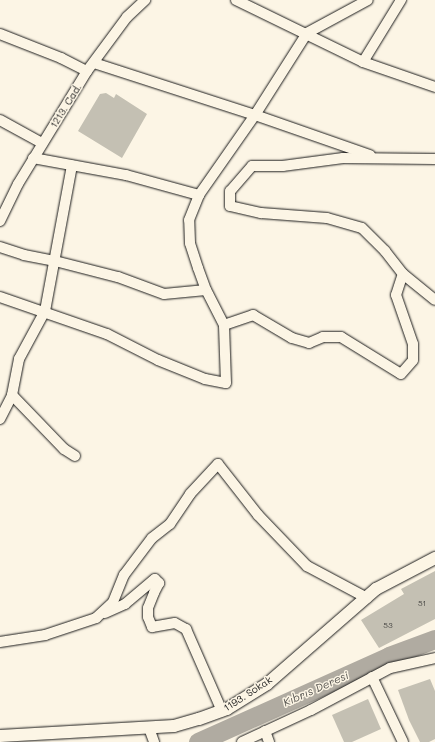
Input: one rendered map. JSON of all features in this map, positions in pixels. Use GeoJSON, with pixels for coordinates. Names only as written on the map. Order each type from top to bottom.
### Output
{"type":"FeatureCollection","features":[{"type":"Feature","properties":{"kind":"street","name":"1213. Cad."},"geometry":{"type":"LineString","coordinates":[[0,221],[4,205],[87,72],[127,18],[145,0]]}},
{"type":"Feature","properties":{"kind":"street"},"geometry":{"type":"LineString","coordinates":[[236,0],[307,33],[363,62],[435,87]]}},
{"type":"Feature","properties":{"kind":"street"},"geometry":{"type":"LineString","coordinates":[[0,297],[45,311],[107,334],[158,360],[205,379],[226,383],[224,325],[206,290],[190,243],[189,220],[199,195],[255,115],[307,33],[368,0]]}},
{"type":"Feature","properties":{"kind":"street"},"geometry":{"type":"LineString","coordinates":[[363,62],[401,0]]}},
{"type":"Feature","properties":{"kind":"street"},"geometry":{"type":"LineString","coordinates":[[0,34],[61,58],[87,72]]}},
{"type":"Feature","properties":{"kind":"street"},"geometry":{"type":"LineString","coordinates":[[94,63],[255,115],[379,158]]}},
{"type":"Feature","properties":{"kind":"street"},"geometry":{"type":"LineString","coordinates":[[0,120],[42,143]]}},
{"type":"Feature","properties":{"kind":"street"},"geometry":{"type":"LineString","coordinates":[[34,158],[126,175],[199,195]]}},
{"type":"Feature","properties":{"kind":"street"},"geometry":{"type":"LineString","coordinates":[[435,159],[343,158],[283,166],[252,166],[230,191],[230,206],[261,213],[327,218],[362,228],[385,251],[403,274],[435,300]]}},
{"type":"Feature","properties":{"kind":"street"},"geometry":{"type":"LineString","coordinates":[[0,419],[12,395],[19,359],[45,311],[72,165]]}},
{"type":"Feature","properties":{"kind":"street"},"geometry":{"type":"LineString","coordinates":[[0,247],[24,256],[55,261],[118,277],[164,294],[206,290]]}},
{"type":"Feature","properties":{"kind":"street"},"geometry":{"type":"LineString","coordinates":[[224,325],[253,315],[292,338],[309,343],[322,337],[341,337],[401,374],[413,360],[413,344],[396,294],[403,274]]}},
{"type":"Feature","properties":{"kind":"street"},"geometry":{"type":"LineString","coordinates":[[12,395],[18,404],[64,449],[75,456]]}},
{"type":"Feature","properties":{"kind":"street"},"geometry":{"type":"LineString","coordinates":[[96,618],[113,602],[124,574],[152,538],[170,524],[190,494],[218,464],[258,515],[307,566],[367,598]]}},
{"type":"Feature","properties":{"kind":"street","name":"1193. Sokak"},"geometry":{"type":"LineString","coordinates":[[1,737],[174,726],[222,711],[267,684],[376,589],[435,558]]}},
{"type":"Feature","properties":{"kind":"street"},"geometry":{"type":"LineString","coordinates":[[0,642],[45,635],[96,618],[125,604],[155,579],[159,583],[152,598],[148,617],[152,627],[175,623],[186,628],[222,711]]}},
{"type":"Feature","properties":{"kind":"street"},"geometry":{"type":"LineString","coordinates":[[242,742],[390,668],[435,658]]}},
{"type":"Feature","properties":{"kind":"street"},"geometry":{"type":"LineString","coordinates":[[372,677],[404,742]]}},
{"type":"Feature","properties":{"kind":"street"},"geometry":{"type":"LineString","coordinates":[[149,728],[154,742]]}},
{"type":"Feature","properties":{"kind":"street"},"geometry":{"type":"LineString","coordinates":[[265,731],[269,742]]}},
{"type":"Feature","properties":{"kind":"building"},"geometry":{"type":"Polygon","coordinates":[[[106,93],[114,98],[116,94],[147,114],[122,158],[78,131],[100,94],[106,93]]]}},
{"type":"Feature","properties":{"kind":"building"},"geometry":{"type":"Polygon","coordinates":[[[435,571],[435,619],[379,648],[361,620],[404,594],[401,589],[435,571]]]}},
{"type":"Feature","properties":{"kind":"building"},"geometry":{"type":"Polygon","coordinates":[[[430,679],[435,691],[435,739],[429,742],[420,742],[409,720],[398,690],[430,679]]]}},
{"type":"Feature","properties":{"kind":"building"},"geometry":{"type":"Polygon","coordinates":[[[368,699],[381,729],[352,742],[344,742],[332,715],[368,699]]]}},
{"type":"Feature","properties":{"kind":"waterway","name":"Kıbrıs Deresi"},"geometry":{"type":"LineString","coordinates":[[198,742],[389,656],[435,639]]}}]}
